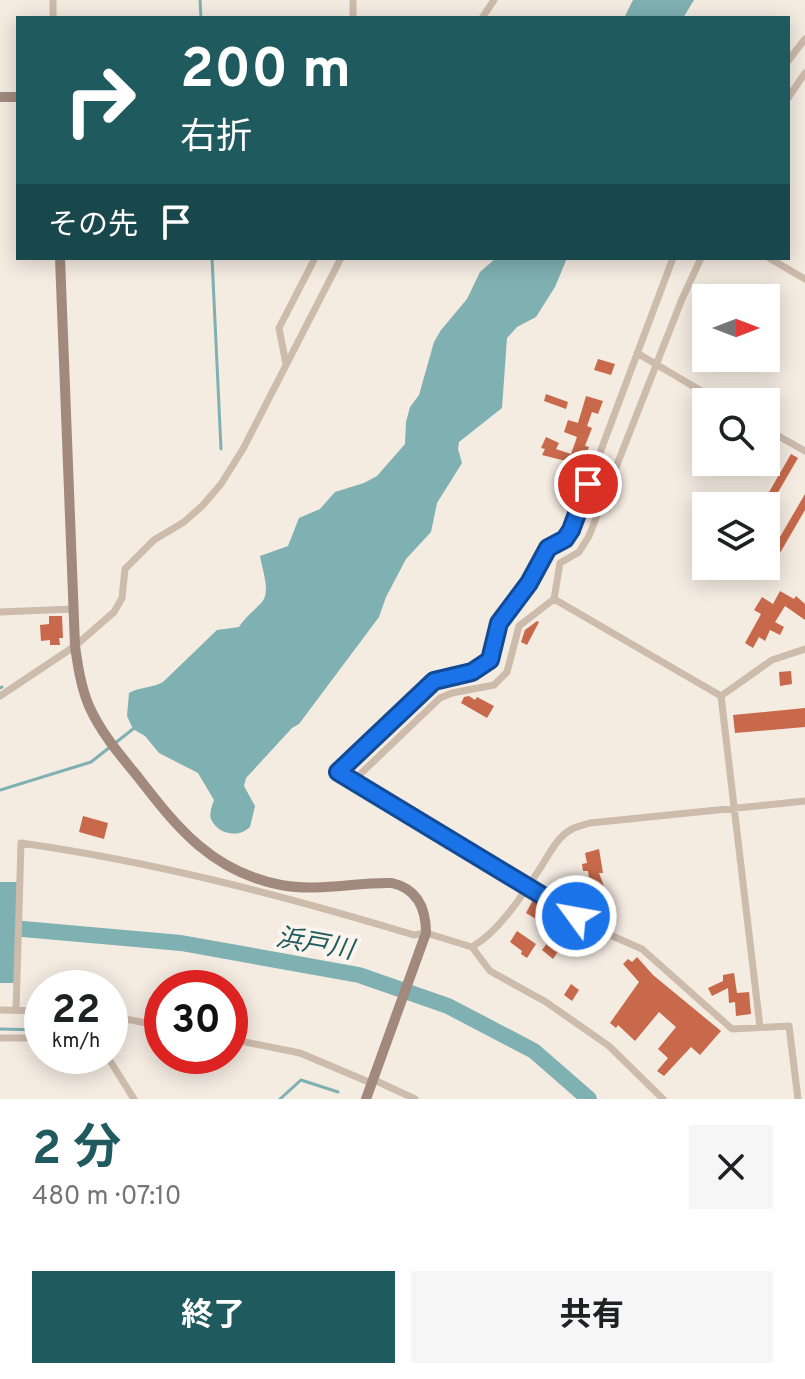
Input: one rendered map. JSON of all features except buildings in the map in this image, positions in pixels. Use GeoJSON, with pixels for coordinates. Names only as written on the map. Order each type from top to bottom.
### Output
{"type":"FeatureCollection","features":[{"type":"Feature","properties":{"kind":"street"},"geometry":{"type":"LineString","coordinates":[[790,58],[805,39]]}},
{"type":"Feature","properties":{"kind":"street"},"geometry":{"type":"LineString","coordinates":[[790,95],[805,73]]}},
{"type":"Feature","properties":{"kind":"street"},"geometry":{"type":"LineString","coordinates":[[60,260],[75,646],[86,697],[104,734],[125,762],[181,830],[222,864],[258,879],[293,887],[329,888],[382,883],[401,885],[416,895],[426,933],[366,1099]]}},
{"type":"Feature","properties":{"kind":"street"},"geometry":{"type":"LineString","coordinates":[[286,364],[279,328],[314,260]]}},
{"type":"Feature","properties":{"kind":"street"},"geometry":{"type":"LineString","coordinates":[[0,696],[75,646],[114,612],[122,598],[125,569],[154,540],[184,522],[221,484],[243,449],[340,260]]}},
{"type":"Feature","properties":{"kind":"street"},"geometry":{"type":"LineString","coordinates":[[672,260],[571,530],[565,539],[548,548],[527,585],[499,623],[490,660],[472,672],[434,681],[338,772],[601,931],[642,949],[732,1029],[789,1026],[798,1099]]}},
{"type":"Feature","properties":{"kind":"street"},"geometry":{"type":"LineString","coordinates":[[353,781],[440,698],[486,688],[507,672],[519,626],[554,599],[560,563],[583,548],[700,260]]}},
{"type":"Feature","properties":{"kind":"street"},"geometry":{"type":"LineString","coordinates":[[772,260],[805,279]]}},
{"type":"Feature","properties":{"kind":"street"},"geometry":{"type":"LineString","coordinates":[[637,353],[696,388]]}},
{"type":"Feature","properties":{"kind":"street"},"geometry":{"type":"LineString","coordinates":[[780,437],[805,451]]}},
{"type":"Feature","properties":{"kind":"street"},"geometry":{"type":"LineString","coordinates":[[554,599],[721,696]]}},
{"type":"Feature","properties":{"kind":"street"},"geometry":{"type":"LineString","coordinates":[[0,612],[73,609]]}},
{"type":"Feature","properties":{"kind":"street"},"geometry":{"type":"LineString","coordinates":[[721,696],[772,660],[805,649]]}},
{"type":"Feature","properties":{"kind":"street"},"geometry":{"type":"LineString","coordinates":[[721,696],[760,1027]]}},
{"type":"Feature","properties":{"kind":"street"},"geometry":{"type":"LineString","coordinates":[[474,950],[528,886],[558,840],[571,829],[590,823],[805,801]]}},
{"type":"Feature","properties":{"kind":"street"},"geometry":{"type":"LineString","coordinates":[[16,1010],[21,843],[241,885],[414,935],[426,933],[474,950],[490,971],[546,1002],[609,1046],[663,1099]]}},
{"type":"Feature","properties":{"kind":"street"},"geometry":{"type":"LineString","coordinates":[[0,1010],[24,1010]]}},
{"type":"Feature","properties":{"kind":"street"},"geometry":{"type":"LineString","coordinates":[[0,1038],[24,1038]]}},
{"type":"Feature","properties":{"kind":"street"},"geometry":{"type":"LineString","coordinates":[[248,1043],[300,1053],[415,1099]]}},
{"type":"Feature","properties":{"kind":"street"},"geometry":{"type":"LineString","coordinates":[[118,1074],[134,1099]]}},
{"type":"Feature","properties":{"kind":"water"},"geometry":{"type":"Polygon","coordinates":[[[633,0],[694,0],[684,16],[625,16],[633,0]]]}},
{"type":"Feature","properties":{"kind":"water"},"geometry":{"type":"Polygon","coordinates":[[[494,260],[566,260],[555,287],[536,317],[517,327],[507,338],[502,408],[459,442],[462,463],[437,503],[431,532],[406,559],[379,617],[299,724],[246,778],[244,786],[255,806],[250,827],[235,834],[218,829],[211,819],[214,800],[198,773],[159,753],[145,736],[133,729],[127,716],[129,693],[163,682],[217,630],[239,627],[265,598],[266,586],[260,556],[288,546],[299,518],[320,509],[335,492],[377,476],[405,444],[410,407],[419,395],[434,342],[467,299],[480,272],[494,260]]]}},
{"type":"Feature","properties":{"kind":"water"},"geometry":{"type":"Polygon","coordinates":[[[0,882],[17,882],[15,983],[0,983],[0,882]]]}},
{"type":"Feature","properties":{"kind":"waterway"},"geometry":{"type":"LineString","coordinates":[[200,0],[201,16]]}},
{"type":"Feature","properties":{"kind":"waterway"},"geometry":{"type":"LineString","coordinates":[[212,260],[221,449]]}},
{"type":"Feature","properties":{"kind":"waterway"},"geometry":{"type":"LineString","coordinates":[[0,790],[91,762],[133,729]]}},
{"type":"Feature","properties":{"kind":"waterway","name":"浜戸川"},"geometry":{"type":"LineString","coordinates":[[0,927],[181,943],[359,975],[448,1006],[534,1051],[589,1099]]}},
{"type":"Feature","properties":{"kind":"waterway"},"geometry":{"type":"LineString","coordinates":[[0,1029],[24,1030]]}},
{"type":"Feature","properties":{"kind":"waterway"},"geometry":{"type":"LineString","coordinates":[[280,1099],[301,1080],[338,1092]]}},
{"type":"Feature","properties":{"kind":"route"},"geometry":{"type":"LineString","coordinates":[[576,916],[338,772],[434,681],[472,672],[490,660],[499,623],[529,583],[548,548],[565,539],[571,530],[588,484]]}}]}
